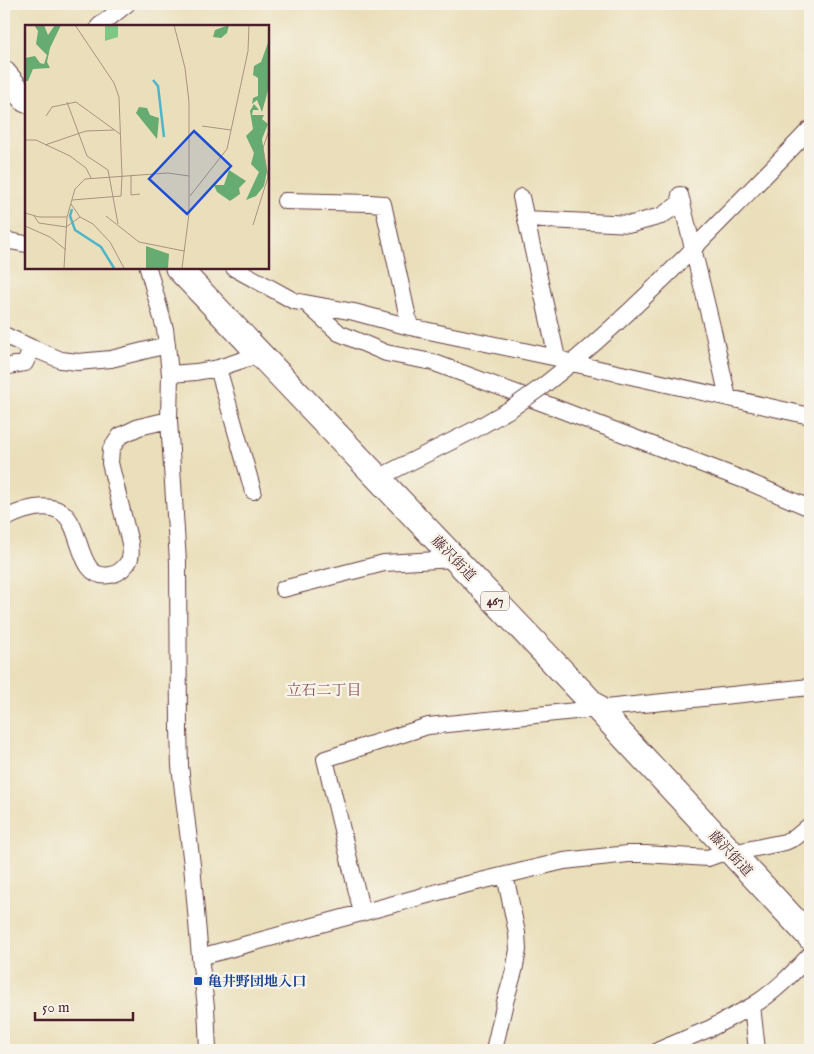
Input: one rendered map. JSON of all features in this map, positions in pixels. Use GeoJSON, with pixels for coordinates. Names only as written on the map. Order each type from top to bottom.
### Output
{"type":"FeatureCollection","features":[{"type":"Feature","properties":{"kind":"highway","name":"藤沢街道"},"geometry":{"type":"LineString","coordinates":[[179,269],[597,708],[732,854],[805,924]]}},
{"type":"Feature","properties":{"kind":"street"},"geometry":{"type":"LineString","coordinates":[[100,25],[127,4]]}},
{"type":"Feature","properties":{"kind":"street"},"geometry":{"type":"LineString","coordinates":[[378,478],[474,430],[512,408],[543,386],[564,361],[627,315],[772,170],[810,129]]}},
{"type":"Feature","properties":{"kind":"street"},"geometry":{"type":"LineString","coordinates":[[521,197],[564,361]]}},
{"type":"Feature","properties":{"kind":"street"},"geometry":{"type":"LineString","coordinates":[[526,219],[632,224],[661,216],[681,199],[728,398]]}},
{"type":"Feature","properties":{"kind":"street"},"geometry":{"type":"LineString","coordinates":[[285,201],[383,204],[410,326]]}},
{"type":"Feature","properties":{"kind":"street"},"geometry":{"type":"LineString","coordinates":[[4,240],[25,244]]}},
{"type":"Feature","properties":{"kind":"street"},"geometry":{"type":"LineString","coordinates":[[148,269],[168,345],[170,374],[169,420],[178,562],[180,766],[192,865],[206,1007],[208,1050]]}},
{"type":"Feature","properties":{"kind":"street"},"geometry":{"type":"LineString","coordinates":[[236,269],[294,301],[354,312],[810,416]]}},
{"type":"Feature","properties":{"kind":"street"},"geometry":{"type":"LineString","coordinates":[[308,304],[339,333],[386,353],[432,362],[744,480],[810,508]]}},
{"type":"Feature","properties":{"kind":"street"},"geometry":{"type":"LineString","coordinates":[[4,335],[61,360],[78,362],[111,359],[168,345]]}},
{"type":"Feature","properties":{"kind":"street"},"geometry":{"type":"LineString","coordinates":[[4,367],[25,363],[32,348]]}},
{"type":"Feature","properties":{"kind":"street"},"geometry":{"type":"LineString","coordinates":[[170,374],[218,368],[261,354]]}},
{"type":"Feature","properties":{"kind":"street"},"geometry":{"type":"LineString","coordinates":[[218,368],[253,492]]}},
{"type":"Feature","properties":{"kind":"street"},"geometry":{"type":"LineString","coordinates":[[4,519],[35,508],[53,509],[62,513],[73,526],[85,562],[90,568],[96,574],[106,576],[115,574],[129,563],[131,553],[110,463],[111,449],[120,436],[139,427],[169,420]]}},
{"type":"Feature","properties":{"kind":"street"},"geometry":{"type":"LineString","coordinates":[[283,590],[384,563],[455,559]]}},
{"type":"Feature","properties":{"kind":"street"},"geometry":{"type":"LineString","coordinates":[[362,913],[325,759],[428,726],[810,687]]}},
{"type":"Feature","properties":{"kind":"street"},"geometry":{"type":"LineString","coordinates":[[200,957],[460,886],[564,862],[609,856],[645,854],[708,858],[720,854],[732,854],[786,842],[796,837],[810,825]]}},
{"type":"Feature","properties":{"kind":"street"},"geometry":{"type":"LineString","coordinates":[[494,1050],[518,950],[517,933],[505,876]]}},
{"type":"Feature","properties":{"kind":"street"},"geometry":{"type":"LineString","coordinates":[[659,1050],[711,1028],[766,998],[810,955]]}},
{"type":"Feature","properties":{"kind":"street"},"geometry":{"type":"LineString","coordinates":[[752,1006],[757,1050]]}},
{"type":"Feature","properties":{"kind":"place","name":"亀井野団地入口"},"geometry":{"type":"Point","coordinates":[198,981]}},
{"type":"Feature","properties":{"kind":"district","name":"立石二丁目"},"geometry":{"type":"Point","coordinates":[324,690]}}]}
